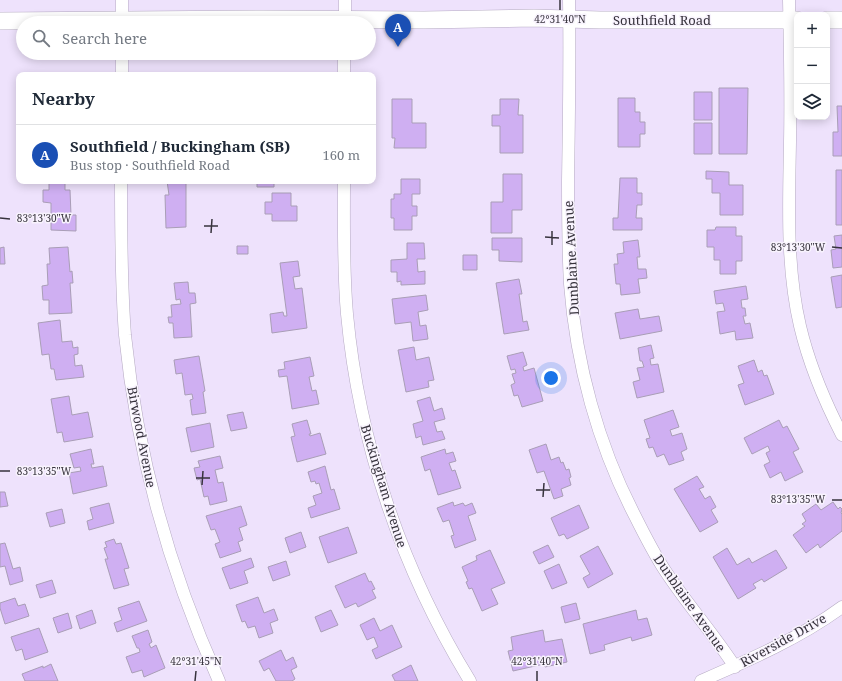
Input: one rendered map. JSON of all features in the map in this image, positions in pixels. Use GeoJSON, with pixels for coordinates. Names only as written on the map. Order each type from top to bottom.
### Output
{"type":"FeatureCollection","features":[{"type":"Feature","properties":{"kind":"main road","name":"Southfield Road"},"geometry":{"type":"LineString","coordinates":[[376,21],[569,19],[793,20]]}},
{"type":"Feature","properties":{"kind":"main road"},"geometry":{"type":"LineString","coordinates":[[830,20],[842,20]]}},
{"type":"Feature","properties":{"kind":"main road","name":"Southfield Road"},"geometry":{"type":"LineString","coordinates":[[0,21],[16,21]]}},
{"type":"Feature","properties":{"kind":"street"},"geometry":{"type":"LineString","coordinates":[[122,0],[122,16]]}},
{"type":"Feature","properties":{"kind":"street"},"geometry":{"type":"LineString","coordinates":[[345,0],[345,16]]}},
{"type":"Feature","properties":{"kind":"street","name":"Dunblaine Avenue"},"geometry":{"type":"LineString","coordinates":[[569,0],[568,223],[570,284],[578,346],[589,393],[603,442],[634,514],[672,579],[718,640],[735,666]]}},
{"type":"Feature","properties":{"kind":"street"},"geometry":{"type":"LineString","coordinates":[[789,0],[793,20],[789,180],[791,276],[799,325],[806,351],[817,383],[842,435]]}},
{"type":"Feature","properties":{"kind":"street"},"geometry":{"type":"LineString","coordinates":[[122,60],[122,72]]}},
{"type":"Feature","properties":{"kind":"street"},"geometry":{"type":"LineString","coordinates":[[344,60],[344,72]]}},
{"type":"Feature","properties":{"kind":"street","name":"Birwood Avenue"},"geometry":{"type":"LineString","coordinates":[[121,184],[121,254],[125,334],[129,370],[144,452],[157,508],[176,572],[219,681]]}},
{"type":"Feature","properties":{"kind":"street","name":"Buckingham Avenue"},"geometry":{"type":"LineString","coordinates":[[344,184],[344,255],[347,314],[354,367],[364,423],[373,460],[388,508],[411,568],[438,625],[470,681]]}},
{"type":"Feature","properties":{"kind":"street","name":"Riverside Drive"},"geometry":{"type":"LineString","coordinates":[[701,681],[775,647],[840,610]]}},
{"type":"Feature","properties":{"kind":"building"},"geometry":{"type":"Polygon","coordinates":[[[719,88],[748,88],[747,154],[719,154],[719,88]]]}},
{"type":"Feature","properties":{"kind":"building"},"geometry":{"type":"Polygon","coordinates":[[[694,92],[712,92],[712,120],[694,120],[694,92]]]}},
{"type":"Feature","properties":{"kind":"building"},"geometry":{"type":"Polygon","coordinates":[[[618,98],[635,98],[635,112],[640,112],[640,122],[645,122],[645,134],[640,134],[640,147],[618,147],[618,98]]]}},
{"type":"Feature","properties":{"kind":"building"},"geometry":{"type":"Polygon","coordinates":[[[392,99],[412,99],[412,123],[426,123],[426,148],[394,148],[395,138],[392,138],[392,99]]]}},
{"type":"Feature","properties":{"kind":"building"},"geometry":{"type":"Polygon","coordinates":[[[500,99],[519,99],[518,115],[523,115],[523,153],[500,153],[500,126],[492,126],[492,115],[500,115],[500,99]]]}},
{"type":"Feature","properties":{"kind":"building"},"geometry":{"type":"Polygon","coordinates":[[[837,106],[842,106],[842,156],[833,156],[833,132],[838,132],[837,106]]]}},
{"type":"Feature","properties":{"kind":"building"},"geometry":{"type":"Polygon","coordinates":[[[694,123],[712,123],[712,154],[694,154],[694,123]]]}},
{"type":"Feature","properties":{"kind":"building"},"geometry":{"type":"Polygon","coordinates":[[[836,170],[842,170],[842,225],[836,225],[836,170]]]}},
{"type":"Feature","properties":{"kind":"building"},"geometry":{"type":"Polygon","coordinates":[[[706,171],[729,172],[729,185],[743,185],[743,215],[720,215],[720,193],[712,193],[712,179],[706,179],[706,171]]]}},
{"type":"Feature","properties":{"kind":"building"},"geometry":{"type":"Polygon","coordinates":[[[503,174],[522,174],[522,210],[512,210],[512,233],[491,233],[491,202],[503,202],[503,174]]]}},
{"type":"Feature","properties":{"kind":"building"},"geometry":{"type":"Polygon","coordinates":[[[620,178],[637,178],[637,193],[642,193],[642,205],[637,205],[636,218],[642,218],[642,230],[613,230],[613,218],[618,218],[620,178]]]}},
{"type":"Feature","properties":{"kind":"building"},"geometry":{"type":"Polygon","coordinates":[[[401,179],[420,179],[420,194],[412,194],[412,206],[417,206],[417,216],[412,216],[412,230],[394,230],[394,218],[391,218],[391,199],[394,199],[394,194],[401,194],[401,179]]]}},
{"type":"Feature","properties":{"kind":"building"},"geometry":{"type":"Polygon","coordinates":[[[49,184],[65,184],[65,190],[70,190],[71,215],[76,215],[76,231],[51,230],[51,203],[43,202],[43,190],[49,190],[49,184]]]}},
{"type":"Feature","properties":{"kind":"building"},"geometry":{"type":"Polygon","coordinates":[[[167,184],[186,184],[186,227],[166,228],[165,195],[169,195],[167,184]]]}},
{"type":"Feature","properties":{"kind":"building"},"geometry":{"type":"Polygon","coordinates":[[[257,184],[274,184],[274,187],[257,187],[257,184]]]}},
{"type":"Feature","properties":{"kind":"building"},"geometry":{"type":"Polygon","coordinates":[[[272,193],[291,193],[291,206],[297,206],[297,221],[272,221],[272,214],[265,214],[265,202],[272,202],[272,193]]]}},
{"type":"Feature","properties":{"kind":"building"},"geometry":{"type":"Polygon","coordinates":[[[716,227],[736,227],[736,236],[742,236],[742,261],[736,261],[736,274],[720,274],[720,260],[714,260],[714,247],[707,247],[707,230],[715,230],[716,227]]]}},
{"type":"Feature","properties":{"kind":"building"},"geometry":{"type":"Polygon","coordinates":[[[842,235],[842,267],[833,268],[831,250],[836,249],[834,236],[842,235]]]}},
{"type":"Feature","properties":{"kind":"building"},"geometry":{"type":"Polygon","coordinates":[[[492,238],[522,238],[522,262],[499,261],[499,250],[492,250],[492,238]]]}},
{"type":"Feature","properties":{"kind":"building"},"geometry":{"type":"Polygon","coordinates":[[[638,240],[640,257],[637,257],[638,269],[646,269],[647,278],[638,279],[640,293],[621,295],[620,284],[616,284],[614,264],[618,264],[617,254],[624,253],[623,242],[638,240]]]}},
{"type":"Feature","properties":{"kind":"building"},"geometry":{"type":"Polygon","coordinates":[[[407,243],[424,243],[425,259],[417,259],[418,272],[425,271],[425,284],[401,285],[401,281],[397,282],[397,272],[391,272],[391,260],[407,259],[407,243]]]}},
{"type":"Feature","properties":{"kind":"building"},"geometry":{"type":"Polygon","coordinates":[[[237,246],[248,246],[248,254],[237,254],[237,246]]]}},
{"type":"Feature","properties":{"kind":"building"},"geometry":{"type":"Polygon","coordinates":[[[4,247],[5,264],[0,264],[0,248],[4,247]]]}},
{"type":"Feature","properties":{"kind":"building"},"geometry":{"type":"Polygon","coordinates":[[[68,247],[70,272],[72,271],[73,283],[70,283],[72,313],[49,314],[49,300],[43,300],[42,286],[48,285],[47,264],[50,264],[49,248],[68,247]]]}},
{"type":"Feature","properties":{"kind":"building"},"geometry":{"type":"Polygon","coordinates":[[[463,255],[477,255],[477,270],[463,270],[463,255]]]}},
{"type":"Feature","properties":{"kind":"building"},"geometry":{"type":"Polygon","coordinates":[[[298,261],[300,276],[293,277],[295,289],[302,288],[307,328],[272,333],[270,314],[283,312],[284,316],[287,316],[280,263],[298,261]]]}},
{"type":"Feature","properties":{"kind":"building"},"geometry":{"type":"Polygon","coordinates":[[[842,275],[842,307],[836,308],[831,277],[842,275]]]}},
{"type":"Feature","properties":{"kind":"building"},"geometry":{"type":"Polygon","coordinates":[[[519,279],[522,294],[519,294],[523,322],[527,321],[529,330],[504,334],[496,283],[519,279]]]}},
{"type":"Feature","properties":{"kind":"building"},"geometry":{"type":"Polygon","coordinates":[[[188,282],[189,293],[195,293],[196,303],[190,304],[192,337],[174,338],[173,323],[169,323],[168,317],[172,317],[171,305],[181,304],[180,299],[176,300],[174,283],[188,282]]]}},
{"type":"Feature","properties":{"kind":"building"},"geometry":{"type":"Polygon","coordinates":[[[746,286],[748,299],[741,300],[742,308],[745,308],[746,316],[743,316],[745,324],[750,323],[753,338],[736,340],[735,331],[720,334],[717,312],[725,311],[723,303],[716,304],[714,291],[746,286]]]}},
{"type":"Feature","properties":{"kind":"building"},"geometry":{"type":"Polygon","coordinates":[[[426,295],[428,310],[418,312],[420,326],[426,325],[428,339],[413,341],[411,322],[395,324],[392,299],[426,295]]]}},
{"type":"Feature","properties":{"kind":"building"},"geometry":{"type":"Polygon","coordinates":[[[638,309],[640,319],[659,316],[662,331],[620,339],[615,313],[638,309]]]}},
{"type":"Feature","properties":{"kind":"building"},"geometry":{"type":"Polygon","coordinates":[[[60,320],[62,342],[72,341],[73,348],[78,347],[78,354],[74,355],[75,366],[82,365],[84,377],[56,380],[54,369],[51,369],[49,354],[42,355],[38,323],[60,320]]]}},
{"type":"Feature","properties":{"kind":"building"},"geometry":{"type":"Polygon","coordinates":[[[651,345],[654,358],[650,359],[651,365],[658,364],[664,392],[637,398],[633,382],[640,380],[637,368],[644,367],[642,361],[640,361],[638,348],[651,345]]]}},
{"type":"Feature","properties":{"kind":"building"},"geometry":{"type":"Polygon","coordinates":[[[414,347],[416,360],[429,357],[434,380],[428,381],[429,387],[406,392],[398,350],[414,347]]]}},
{"type":"Feature","properties":{"kind":"building"},"geometry":{"type":"Polygon","coordinates":[[[523,352],[527,365],[523,367],[524,371],[534,368],[543,401],[522,407],[518,395],[514,396],[511,385],[515,383],[512,374],[516,373],[515,369],[511,370],[507,356],[523,352]]]}},
{"type":"Feature","properties":{"kind":"building"},"geometry":{"type":"Polygon","coordinates":[[[199,356],[205,391],[203,392],[206,413],[192,415],[190,400],[193,399],[192,394],[185,395],[182,373],[176,374],[174,360],[199,356]]]}},
{"type":"Feature","properties":{"kind":"building"},"geometry":{"type":"Polygon","coordinates":[[[310,357],[314,376],[309,377],[312,391],[316,390],[319,404],[292,409],[287,376],[279,377],[278,370],[285,369],[284,362],[310,357]]]}},
{"type":"Feature","properties":{"kind":"building"},"geometry":{"type":"Polygon","coordinates":[[[754,360],[758,372],[762,370],[764,376],[767,375],[774,394],[745,405],[738,385],[744,383],[738,366],[754,360]]]}},
{"type":"Feature","properties":{"kind":"building"},"geometry":{"type":"Polygon","coordinates":[[[69,396],[72,415],[88,412],[93,437],[64,442],[62,432],[57,433],[51,399],[69,396]]]}},
{"type":"Feature","properties":{"kind":"building"},"geometry":{"type":"Polygon","coordinates":[[[430,397],[434,411],[442,408],[445,419],[434,422],[437,432],[442,431],[445,439],[423,445],[421,436],[416,438],[413,424],[423,421],[417,401],[430,397]]]}},
{"type":"Feature","properties":{"kind":"building"},"geometry":{"type":"Polygon","coordinates":[[[673,410],[679,427],[670,430],[672,436],[682,433],[687,449],[681,452],[684,460],[669,465],[664,454],[657,457],[653,447],[649,448],[646,439],[650,438],[644,420],[673,410]]]}},
{"type":"Feature","properties":{"kind":"building"},"geometry":{"type":"Polygon","coordinates":[[[243,412],[247,428],[231,431],[227,415],[243,412]]]}},
{"type":"Feature","properties":{"kind":"building"},"geometry":{"type":"Polygon","coordinates":[[[307,420],[311,434],[309,434],[310,436],[320,433],[326,454],[297,462],[291,437],[295,436],[292,424],[307,420]]]}},
{"type":"Feature","properties":{"kind":"building"},"geometry":{"type":"Polygon","coordinates":[[[779,420],[783,428],[787,426],[799,449],[793,452],[803,472],[785,481],[781,472],[770,478],[764,465],[770,462],[766,453],[770,451],[768,446],[752,454],[744,438],[779,420]]]}},
{"type":"Feature","properties":{"kind":"building"},"geometry":{"type":"Polygon","coordinates":[[[210,423],[214,447],[191,452],[186,428],[210,423]]]}},
{"type":"Feature","properties":{"kind":"building"},"geometry":{"type":"Polygon","coordinates":[[[546,444],[551,460],[559,457],[566,470],[569,469],[571,477],[569,478],[571,485],[561,489],[563,496],[554,499],[544,471],[537,473],[529,450],[546,444]]]}},
{"type":"Feature","properties":{"kind":"building"},"geometry":{"type":"Polygon","coordinates":[[[91,449],[94,464],[91,464],[92,468],[103,466],[107,486],[73,494],[69,473],[81,471],[80,467],[74,468],[70,454],[91,449]]]}},
{"type":"Feature","properties":{"kind":"building"},"geometry":{"type":"Polygon","coordinates":[[[445,449],[446,454],[453,452],[456,461],[449,463],[452,471],[455,470],[461,488],[438,495],[430,469],[425,471],[421,457],[445,449]]]}},
{"type":"Feature","properties":{"kind":"building"},"geometry":{"type":"Polygon","coordinates":[[[220,456],[223,468],[215,470],[218,483],[223,482],[227,501],[210,505],[208,496],[204,497],[200,479],[197,480],[194,468],[200,467],[198,461],[220,456]]]}},
{"type":"Feature","properties":{"kind":"building"},"geometry":{"type":"Polygon","coordinates":[[[325,466],[331,490],[334,489],[340,509],[311,518],[308,508],[316,505],[313,496],[322,493],[319,483],[316,484],[315,481],[311,482],[308,472],[325,466]]]}},
{"type":"Feature","properties":{"kind":"building"},"geometry":{"type":"Polygon","coordinates":[[[697,476],[704,487],[699,489],[705,499],[710,496],[716,507],[711,510],[718,522],[700,532],[674,489],[697,476]]]}},
{"type":"Feature","properties":{"kind":"building"},"geometry":{"type":"Polygon","coordinates":[[[0,492],[5,492],[8,506],[0,507],[0,492]]]}},
{"type":"Feature","properties":{"kind":"building"},"geometry":{"type":"Polygon","coordinates":[[[453,502],[454,506],[463,503],[465,506],[472,503],[476,513],[468,516],[476,540],[455,548],[451,536],[454,535],[449,520],[443,522],[437,508],[453,502]]]}},
{"type":"Feature","properties":{"kind":"building"},"geometry":{"type":"Polygon","coordinates":[[[833,502],[838,509],[840,507],[842,509],[842,531],[820,548],[818,544],[806,553],[793,535],[805,526],[802,524],[806,521],[802,514],[816,504],[821,510],[833,502]]]}},
{"type":"Feature","properties":{"kind":"building"},"geometry":{"type":"Polygon","coordinates":[[[109,503],[114,523],[89,530],[87,521],[93,519],[90,508],[109,503]]]}},
{"type":"Feature","properties":{"kind":"building"},"geometry":{"type":"Polygon","coordinates":[[[579,505],[589,528],[567,539],[564,534],[559,536],[551,518],[579,505]]]}},
{"type":"Feature","properties":{"kind":"building"},"geometry":{"type":"Polygon","coordinates":[[[241,506],[247,525],[239,528],[243,540],[238,542],[241,551],[220,558],[215,544],[220,542],[215,529],[211,530],[206,516],[241,506]]]}},
{"type":"Feature","properties":{"kind":"building"},"geometry":{"type":"Polygon","coordinates":[[[62,509],[65,523],[50,527],[46,513],[62,509]]]}},
{"type":"Feature","properties":{"kind":"building"},"geometry":{"type":"Polygon","coordinates":[[[348,527],[357,553],[328,563],[319,537],[348,527]]]}},
{"type":"Feature","properties":{"kind":"building"},"geometry":{"type":"Polygon","coordinates":[[[301,532],[306,547],[290,553],[285,538],[301,532]]]}},
{"type":"Feature","properties":{"kind":"building"},"geometry":{"type":"Polygon","coordinates":[[[114,539],[116,544],[121,543],[129,568],[124,569],[129,585],[114,589],[105,559],[108,559],[104,548],[107,547],[105,542],[114,539]]]}},
{"type":"Feature","properties":{"kind":"building"},"geometry":{"type":"Polygon","coordinates":[[[5,543],[13,569],[20,567],[23,581],[10,585],[5,566],[0,567],[0,544],[5,543]]]}},
{"type":"Feature","properties":{"kind":"building"},"geometry":{"type":"Polygon","coordinates":[[[548,545],[554,557],[539,564],[533,552],[548,545]]]}},
{"type":"Feature","properties":{"kind":"building"},"geometry":{"type":"Polygon","coordinates":[[[598,546],[613,574],[588,588],[583,578],[590,574],[580,556],[598,546]]]}},
{"type":"Feature","properties":{"kind":"building"},"geometry":{"type":"Polygon","coordinates":[[[727,548],[737,565],[749,558],[752,563],[776,550],[787,568],[764,582],[762,579],[753,584],[756,588],[738,599],[713,557],[727,548]]]}},
{"type":"Feature","properties":{"kind":"building"},"geometry":{"type":"Polygon","coordinates":[[[490,550],[505,583],[491,589],[498,604],[482,611],[472,588],[469,589],[466,582],[468,581],[462,567],[477,560],[476,556],[490,550]]]}},
{"type":"Feature","properties":{"kind":"building"},"geometry":{"type":"Polygon","coordinates":[[[251,558],[254,567],[244,571],[248,583],[230,589],[222,568],[251,558]]]}},
{"type":"Feature","properties":{"kind":"building"},"geometry":{"type":"Polygon","coordinates":[[[286,561],[290,575],[273,581],[268,567],[286,561]]]}},
{"type":"Feature","properties":{"kind":"building"},"geometry":{"type":"Polygon","coordinates":[[[559,564],[567,583],[552,589],[544,571],[559,564]]]}},
{"type":"Feature","properties":{"kind":"building"},"geometry":{"type":"Polygon","coordinates":[[[365,573],[369,582],[371,581],[375,589],[372,590],[376,598],[358,607],[356,603],[345,608],[335,586],[365,573]]]}},
{"type":"Feature","properties":{"kind":"building"},"geometry":{"type":"Polygon","coordinates":[[[52,580],[56,593],[40,598],[36,585],[52,580]]]}},
{"type":"Feature","properties":{"kind":"building"},"geometry":{"type":"Polygon","coordinates":[[[258,597],[264,613],[274,609],[278,620],[270,623],[273,633],[259,638],[255,626],[248,628],[245,621],[242,622],[236,605],[258,597]]]}},
{"type":"Feature","properties":{"kind":"building"},"geometry":{"type":"Polygon","coordinates":[[[15,598],[18,606],[25,604],[29,616],[5,624],[0,603],[15,598]]]}},
{"type":"Feature","properties":{"kind":"building"},"geometry":{"type":"Polygon","coordinates":[[[139,601],[147,621],[117,632],[114,623],[122,620],[118,608],[139,601]]]}},
{"type":"Feature","properties":{"kind":"building"},"geometry":{"type":"Polygon","coordinates":[[[576,603],[580,619],[565,623],[561,607],[576,603]]]}},
{"type":"Feature","properties":{"kind":"building"},"geometry":{"type":"Polygon","coordinates":[[[92,610],[96,623],[80,629],[76,616],[92,610]]]}},
{"type":"Feature","properties":{"kind":"building"},"geometry":{"type":"Polygon","coordinates":[[[331,610],[338,625],[321,632],[315,617],[331,610]]]}},
{"type":"Feature","properties":{"kind":"building"},"geometry":{"type":"Polygon","coordinates":[[[636,610],[638,620],[647,618],[652,635],[632,641],[631,637],[604,645],[605,650],[590,654],[583,624],[636,610]]]}},
{"type":"Feature","properties":{"kind":"building"},"geometry":{"type":"Polygon","coordinates":[[[68,613],[72,628],[58,633],[53,618],[68,613]]]}},
{"type":"Feature","properties":{"kind":"building"},"geometry":{"type":"Polygon","coordinates":[[[374,618],[380,631],[392,625],[402,647],[376,659],[372,650],[378,647],[374,637],[367,640],[360,625],[374,618]]]}},
{"type":"Feature","properties":{"kind":"building"},"geometry":{"type":"Polygon","coordinates":[[[39,628],[48,652],[25,660],[22,649],[16,651],[11,637],[39,628]]]}},
{"type":"Feature","properties":{"kind":"building"},"geometry":{"type":"Polygon","coordinates":[[[148,630],[152,642],[149,644],[151,648],[156,645],[165,668],[144,677],[142,670],[132,673],[126,657],[140,652],[132,636],[148,630]]]}},
{"type":"Feature","properties":{"kind":"building"},"geometry":{"type":"Polygon","coordinates":[[[543,630],[545,642],[562,639],[567,662],[545,667],[544,664],[513,671],[508,651],[513,650],[511,637],[543,630]]]}},
{"type":"Feature","properties":{"kind":"building"},"geometry":{"type":"Polygon","coordinates":[[[281,650],[286,661],[293,657],[297,667],[291,670],[295,679],[292,681],[276,681],[269,668],[264,671],[259,661],[281,650]]]}},
{"type":"Feature","properties":{"kind":"building"},"geometry":{"type":"Polygon","coordinates":[[[51,664],[58,681],[25,681],[22,674],[51,664]]]}},
{"type":"Feature","properties":{"kind":"building"},"geometry":{"type":"Polygon","coordinates":[[[411,665],[418,681],[395,681],[392,675],[411,665]]]}},
{"type":"Feature","properties":{"kind":"place","name":"Southfield / Buckingham (SB)"},"geometry":{"type":"Point","coordinates":[398,47]}}]}
